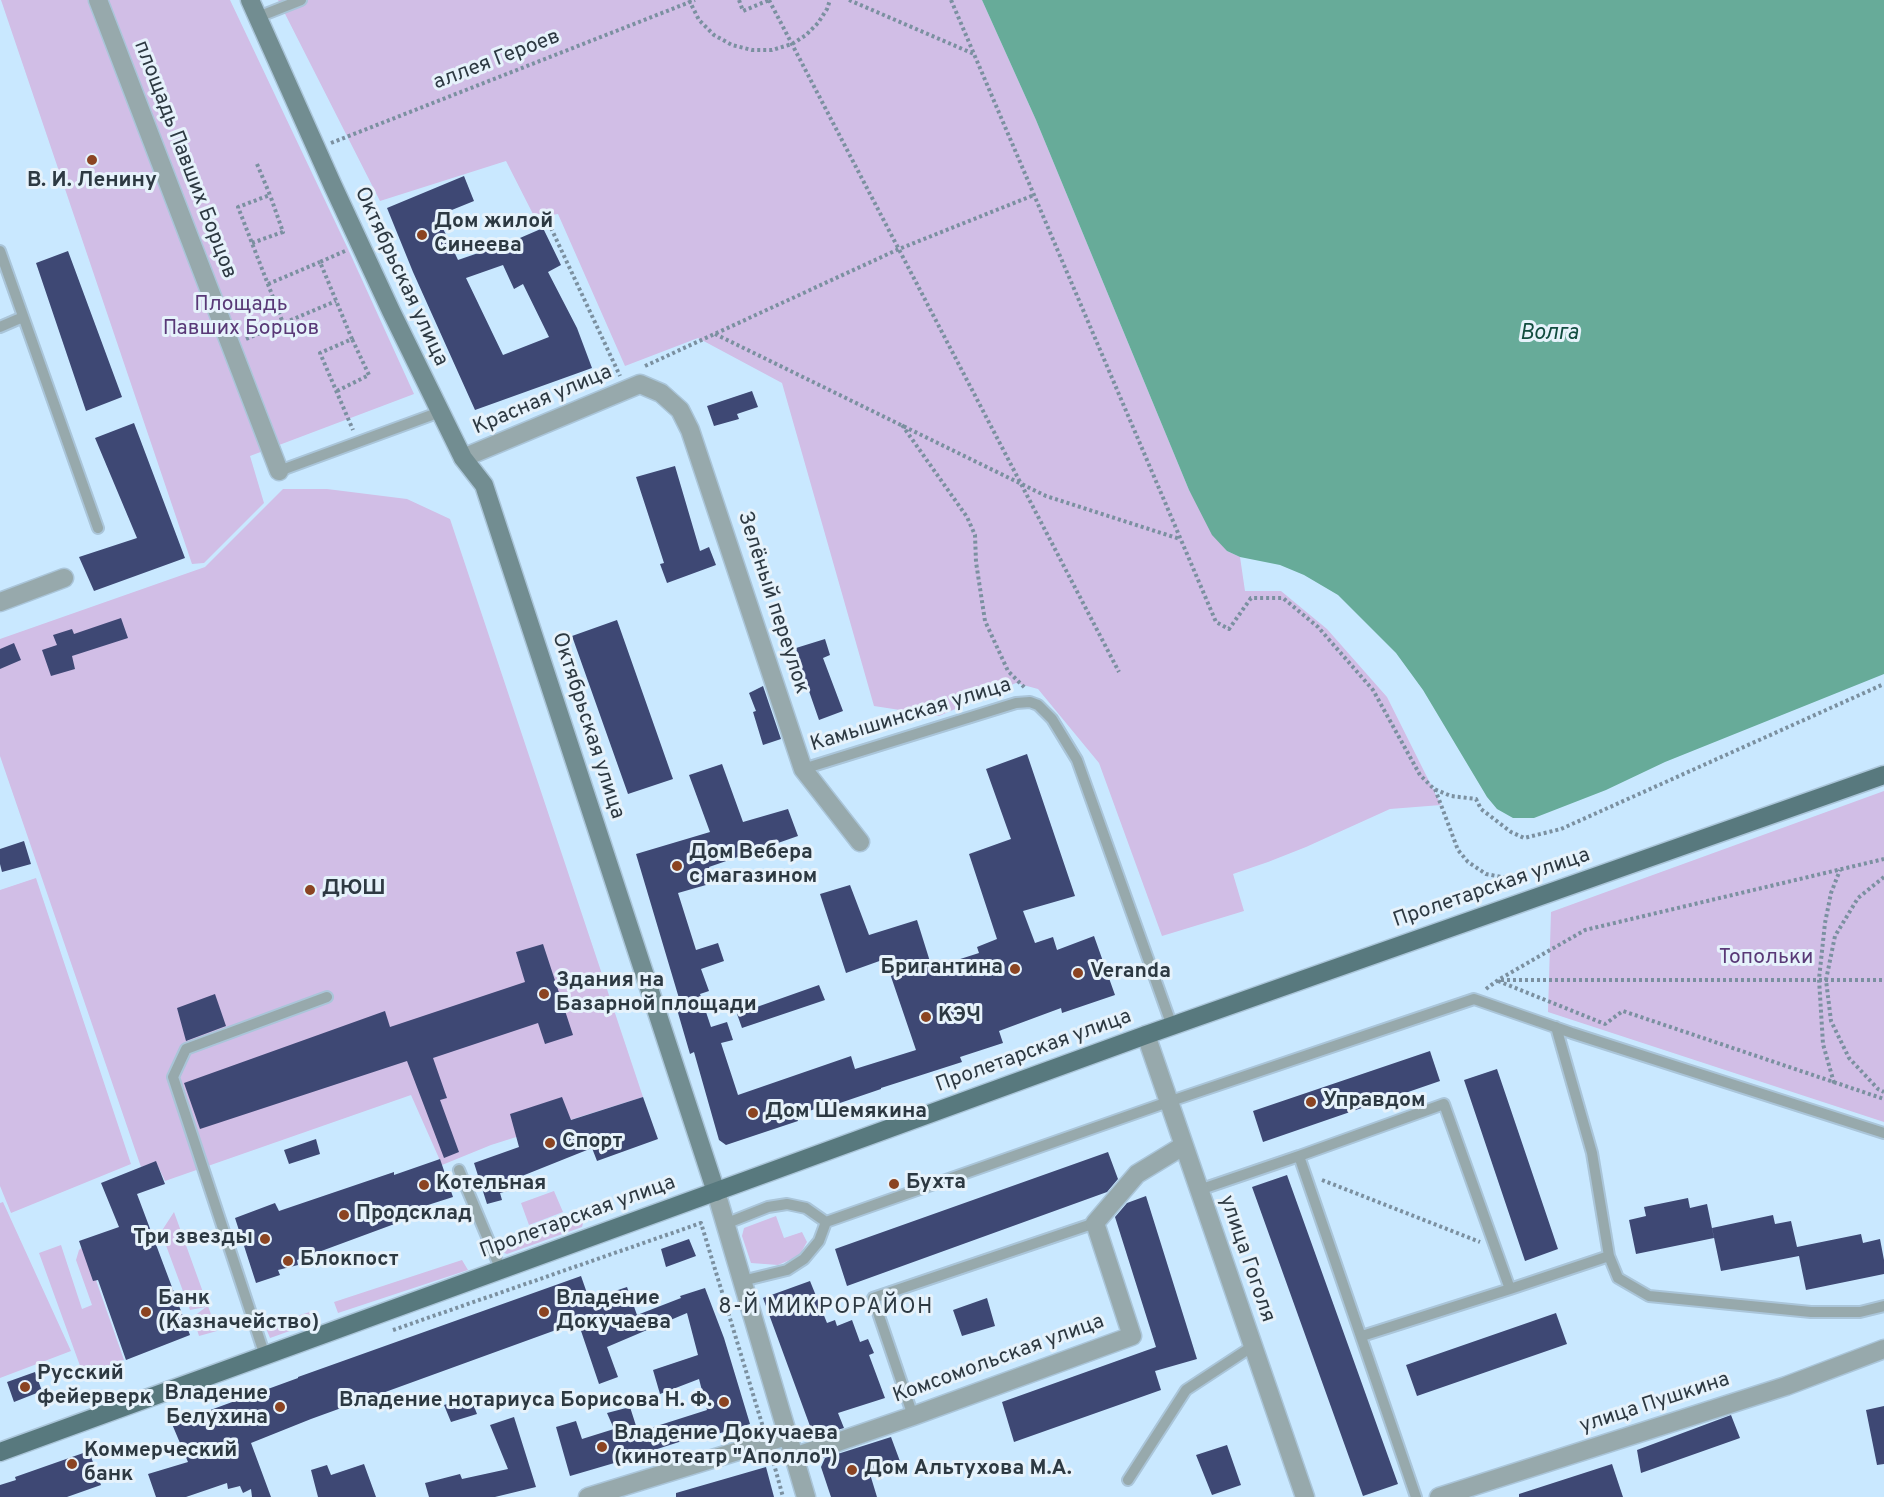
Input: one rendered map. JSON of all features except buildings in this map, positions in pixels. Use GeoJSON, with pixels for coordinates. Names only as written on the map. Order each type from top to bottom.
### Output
{"type":"FeatureCollection","features":[{"type":"Feature","properties":{"kind":"main road","name":"Пролетарская улица"},"geometry":{"type":"LineString","coordinates":[[0,1452],[1146,1035],[1884,776]]}},
{"type":"Feature","properties":{"kind":"street","name":"площадь Павших Борцов"},"geometry":{"type":"LineString","coordinates":[[98,0],[279,471]]}},
{"type":"Feature","properties":{"kind":"street","name":"Октябрьская улица"},"geometry":{"type":"LineString","coordinates":[[250,0],[337,197],[440,412],[463,458],[484,485],[716,1192],[806,1497]]}},
{"type":"Feature","properties":{"kind":"street","name":"Красная улица"},"geometry":{"type":"LineString","coordinates":[[463,458],[636,381]]}},
{"type":"Feature","properties":{"kind":"street","name":"Зелёный переулок"},"geometry":{"type":"LineString","coordinates":[[636,381],[661,393],[680,410],[690,430],[803,769],[860,842]]}},
{"type":"Feature","properties":{"kind":"street"},"geometry":{"type":"LineString","coordinates":[[0,602],[64,578]]}},
{"type":"Feature","properties":{"kind":"street","name":"улица Гоголя"},"geometry":{"type":"LineString","coordinates":[[1146,1035],[1305,1497]]}},
{"type":"Feature","properties":{"kind":"street"},"geometry":{"type":"LineString","coordinates":[[1095,1223],[1137,1174],[1183,1146]]}},
{"type":"Feature","properties":{"kind":"street","name":"Комсомольская улица"},"geometry":{"type":"LineString","coordinates":[[794,1457],[1132,1336],[1095,1223]]}},
{"type":"Feature","properties":{"kind":"street","name":"улица Пушкина"},"geometry":{"type":"LineString","coordinates":[[1439,1497],[1786,1386],[1884,1349]]}},
{"type":"Feature","properties":{"kind":"street"},"geometry":{"type":"LineString","coordinates":[[588,1497],[787,1436]]}},
{"type":"Feature","properties":{"kind":"lane"},"geometry":{"type":"LineString","coordinates":[[258,17],[301,0]]}},
{"type":"Feature","properties":{"kind":"lane"},"geometry":{"type":"LineString","coordinates":[[0,251],[98,528]]}},
{"type":"Feature","properties":{"kind":"lane"},"geometry":{"type":"LineString","coordinates":[[0,327],[23,317]]}},
{"type":"Feature","properties":{"kind":"lane"},"geometry":{"type":"LineString","coordinates":[[279,471],[440,412]]}},
{"type":"Feature","properties":{"kind":"lane","name":"Камышинская улица"},"geometry":{"type":"LineString","coordinates":[[803,769],[1016,703],[1034,704]]}},
{"type":"Feature","properties":{"kind":"lane"},"geometry":{"type":"LineString","coordinates":[[1034,704],[1052,719],[1077,760],[1172,1026]]}},
{"type":"Feature","properties":{"kind":"lane"},"geometry":{"type":"LineString","coordinates":[[265,1356],[173,1077],[186,1049],[327,997]]}},
{"type":"Feature","properties":{"kind":"lane"},"geometry":{"type":"LineString","coordinates":[[826,1222],[1168,1102],[1474,999],[1884,1133]]}},
{"type":"Feature","properties":{"kind":"lane"},"geometry":{"type":"LineString","coordinates":[[1556,1027],[1592,1153],[1609,1256],[1618,1278],[1649,1296],[1811,1312],[1860,1312],[1884,1306]]}},
{"type":"Feature","properties":{"kind":"lane"},"geometry":{"type":"LineString","coordinates":[[1199,1190],[1444,1104],[1510,1289]]}},
{"type":"Feature","properties":{"kind":"lane"},"geometry":{"type":"LineString","coordinates":[[1299,1156],[1416,1497]]}},
{"type":"Feature","properties":{"kind":"lane"},"geometry":{"type":"LineString","coordinates":[[459,1170],[501,1270]]}},
{"type":"Feature","properties":{"kind":"lane"},"geometry":{"type":"LineString","coordinates":[[725,1224],[768,1208],[787,1204],[806,1208],[826,1222]]}},
{"type":"Feature","properties":{"kind":"lane"},"geometry":{"type":"LineString","coordinates":[[742,1281],[787,1270],[804,1259],[819,1241],[826,1222]]}},
{"type":"Feature","properties":{"kind":"lane"},"geometry":{"type":"LineString","coordinates":[[913,1416],[873,1298],[1095,1223]]}},
{"type":"Feature","properties":{"kind":"lane"},"geometry":{"type":"LineString","coordinates":[[1362,1336],[1609,1256]]}},
{"type":"Feature","properties":{"kind":"lane"},"geometry":{"type":"LineString","coordinates":[[1128,1480],[1186,1390],[1252,1346]]}},
{"type":"Feature","properties":{"kind":"path"},"geometry":{"type":"LineString","coordinates":[[739,0],[743,11],[770,0],[1119,672]]}},
{"type":"Feature","properties":{"kind":"path"},"geometry":{"type":"LineString","coordinates":[[691,1],[699,20],[714,35],[732,45],[752,50],[772,50],[792,44],[806,35],[818,23],[830,0]]}},
{"type":"Feature","properties":{"kind":"path"},"geometry":{"type":"LineString","coordinates":[[849,0],[974,54]]}},
{"type":"Feature","properties":{"kind":"path"},"geometry":{"type":"LineString","coordinates":[[951,0],[1216,622],[1229,629],[1251,598],[1283,598],[1318,627],[1372,690],[1420,775],[1434,789],[1451,796],[1476,799],[1481,809],[1511,832],[1524,838],[1561,829],[1884,684]]}},
{"type":"Feature","properties":{"kind":"path","name":"аллея Героев"},"geometry":{"type":"LineString","coordinates":[[317,150],[691,1]]}},
{"type":"Feature","properties":{"kind":"path"},"geometry":{"type":"LineString","coordinates":[[252,243],[283,232],[257,164]]}},
{"type":"Feature","properties":{"kind":"path"},"geometry":{"type":"LineString","coordinates":[[270,195],[238,207],[283,323]]}},
{"type":"Feature","properties":{"kind":"path"},"geometry":{"type":"LineString","coordinates":[[551,228],[636,381],[715,334],[899,249],[1034,195]]}},
{"type":"Feature","properties":{"kind":"path"},"geometry":{"type":"LineString","coordinates":[[268,284],[348,249]]}},
{"type":"Feature","properties":{"kind":"path"},"geometry":{"type":"LineString","coordinates":[[320,262],[369,375],[336,391]]}},
{"type":"Feature","properties":{"kind":"path"},"geometry":{"type":"LineString","coordinates":[[231,345],[336,301]]}},
{"type":"Feature","properties":{"kind":"path"},"geometry":{"type":"LineString","coordinates":[[715,334],[1046,496],[1181,540]]}},
{"type":"Feature","properties":{"kind":"path"},"geometry":{"type":"LineString","coordinates":[[352,339],[320,353],[358,442]]}},
{"type":"Feature","properties":{"kind":"path"},"geometry":{"type":"LineString","coordinates":[[900,423],[967,517],[975,536],[976,562],[985,621],[1008,671],[1028,691],[1034,704]]}},
{"type":"Feature","properties":{"kind":"path"},"geometry":{"type":"LineString","coordinates":[[1434,789],[1458,850],[1467,862],[1486,874],[1512,879],[1523,887]]}},
{"type":"Feature","properties":{"kind":"path"},"geometry":{"type":"LineString","coordinates":[[1498,980],[1585,930],[1884,859]]}},
{"type":"Feature","properties":{"kind":"path"},"geometry":{"type":"LineString","coordinates":[[1834,1083],[1823,1044],[1820,979],[1825,923],[1831,893],[1840,870]]}},
{"type":"Feature","properties":{"kind":"path"},"geometry":{"type":"LineString","coordinates":[[1884,877],[1858,898],[1835,936],[1826,980],[1831,1021],[1849,1058],[1878,1089],[1884,1092]]}},
{"type":"Feature","properties":{"kind":"path"},"geometry":{"type":"LineString","coordinates":[[1498,980],[1884,980]]}},
{"type":"Feature","properties":{"kind":"path"},"geometry":{"type":"LineString","coordinates":[[1498,980],[1605,1024],[1623,1011],[1884,1099]]}},
{"type":"Feature","properties":{"kind":"path"},"geometry":{"type":"LineString","coordinates":[[1305,1173],[1496,1249]]}},
{"type":"Feature","properties":{"kind":"path"},"geometry":{"type":"LineString","coordinates":[[384,1334],[701,1223],[783,1497]]}},
{"type":"Feature","properties":{"kind":"green space","name":"Площадь Павших Борцов"},"geometry":{"type":"Polygon","coordinates":[[[1,0],[230,0],[414,394],[250,456],[264,503],[204,563],[192,564],[1,0]]]}},
{"type":"Feature","properties":{"kind":"green space"},"geometry":{"type":"Polygon","coordinates":[[[278,0],[982,0],[1036,120],[1189,490],[1227,551],[1240,557],[1245,591],[1281,591],[1327,629],[1387,697],[1441,805],[1390,809],[1306,847],[1233,874],[1244,911],[1162,936],[1099,763],[1038,689],[1016,683],[939,716],[874,706],[782,383],[698,338],[625,366],[558,214],[535,218],[506,161],[380,201],[278,0]]]}},
{"type":"Feature","properties":{"kind":"green space","name":"ДЮШ"},"geometry":{"type":"Polygon","coordinates":[[[283,489],[327,489],[407,499],[450,519],[643,1097],[491,1145],[442,1165],[411,1095],[165,1181],[156,1162],[141,1167],[0,756],[0,639],[205,567],[283,489]]]}},
{"type":"Feature","properties":{"kind":"green space","name":"Топольки"},"geometry":{"type":"Polygon","coordinates":[[[1884,791],[1884,1122],[1548,1012],[1551,912],[1884,791]]]}},
{"type":"Feature","properties":{"kind":"green space"},"geometry":{"type":"Polygon","coordinates":[[[36,878],[131,1164],[11,1213],[0,1186],[0,890],[36,878]]]}},
{"type":"Feature","properties":{"kind":"green space"},"geometry":{"type":"Polygon","coordinates":[[[554,1191],[563,1212],[529,1225],[521,1203],[554,1191]]]}},
{"type":"Feature","properties":{"kind":"green space"},"geometry":{"type":"Polygon","coordinates":[[[3,1202],[71,1351],[0,1378],[0,1203],[3,1202]]]}},
{"type":"Feature","properties":{"kind":"green space"},"geometry":{"type":"Polygon","coordinates":[[[174,1212],[217,1331],[199,1336],[193,1317],[206,1307],[190,1310],[161,1232],[174,1212]]]}},
{"type":"Feature","properties":{"kind":"green space"},"geometry":{"type":"Polygon","coordinates":[[[586,1213],[582,1227],[507,1254],[494,1249],[586,1213]]]}},
{"type":"Feature","properties":{"kind":"green space"},"geometry":{"type":"Polygon","coordinates":[[[776,1216],[784,1238],[802,1232],[807,1242],[799,1256],[778,1265],[751,1263],[742,1236],[744,1228],[776,1216]]]}},
{"type":"Feature","properties":{"kind":"green space"},"geometry":{"type":"Polygon","coordinates":[[[61,1245],[82,1309],[92,1305],[76,1260],[79,1250],[84,1246],[124,1360],[83,1374],[39,1253],[61,1245]]]}},
{"type":"Feature","properties":{"kind":"green space"},"geometry":{"type":"Polygon","coordinates":[[[462,1260],[468,1270],[338,1313],[334,1302],[462,1260]]]}},
{"type":"Feature","properties":{"kind":"green space"},"geometry":{"type":"Polygon","coordinates":[[[316,1310],[318,1321],[270,1338],[265,1326],[316,1310]]]}},
{"type":"Feature","properties":{"kind":"water","name":"Волга"},"geometry":{"type":"Polygon","coordinates":[[[982,0],[1884,0],[1884,674],[1665,762],[1606,790],[1534,818],[1513,818],[1497,809],[1487,797],[1423,690],[1396,653],[1338,595],[1304,575],[1280,565],[1240,557],[1227,551],[1212,535],[1189,490],[1036,120],[982,0]]]}},
{"type":"Feature","properties":{"kind":"place","name":"В. И. Ленину"},"geometry":{"type":"Point","coordinates":[92,160]}},
{"type":"Feature","properties":{"kind":"place","name":"Дом жилой Синеева"},"geometry":{"type":"Point","coordinates":[422,235]}},
{"type":"Feature","properties":{"kind":"place","name":"Дом Вебера с магазином"},"geometry":{"type":"Point","coordinates":[677,866]}},
{"type":"Feature","properties":{"kind":"place","name":"ДЮШ"},"geometry":{"type":"Point","coordinates":[310,890]}},
{"type":"Feature","properties":{"kind":"place","name":"Бригантина"},"geometry":{"type":"Point","coordinates":[1015,969]}},
{"type":"Feature","properties":{"kind":"place","name":"Veranda"},"geometry":{"type":"Point","coordinates":[1078,973]}},
{"type":"Feature","properties":{"kind":"place","name":"Здания на Базарной площади"},"geometry":{"type":"Point","coordinates":[544,994]}},
{"type":"Feature","properties":{"kind":"place","name":"КЭЧ"},"geometry":{"type":"Point","coordinates":[926,1017]}},
{"type":"Feature","properties":{"kind":"place","name":"Управдом"},"geometry":{"type":"Point","coordinates":[1311,1102]}},
{"type":"Feature","properties":{"kind":"place","name":"Дом Шемякина"},"geometry":{"type":"Point","coordinates":[753,1113]}},
{"type":"Feature","properties":{"kind":"place","name":"Спорт"},"geometry":{"type":"Point","coordinates":[550,1143]}},
{"type":"Feature","properties":{"kind":"place","name":"Бухта"},"geometry":{"type":"Point","coordinates":[894,1184]}},
{"type":"Feature","properties":{"kind":"place","name":"Котельная"},"geometry":{"type":"Point","coordinates":[424,1185]}},
{"type":"Feature","properties":{"kind":"place","name":"Продсклад"},"geometry":{"type":"Point","coordinates":[344,1215]}},
{"type":"Feature","properties":{"kind":"place","name":"Три звезды"},"geometry":{"type":"Point","coordinates":[265,1239]}},
{"type":"Feature","properties":{"kind":"place","name":"Блокпост"},"geometry":{"type":"Point","coordinates":[288,1261]}},
{"type":"Feature","properties":{"kind":"place","name":"Банк (Казначейство)"},"geometry":{"type":"Point","coordinates":[146,1312]}},
{"type":"Feature","properties":{"kind":"place","name":"Владение Докучаева"},"geometry":{"type":"Point","coordinates":[544,1312]}},
{"type":"Feature","properties":{"kind":"place","name":"Русский фейерверк"},"geometry":{"type":"Point","coordinates":[25,1387]}},
{"type":"Feature","properties":{"kind":"place","name":"Владение нотариуса Борисова Н. Ф."},"geometry":{"type":"Point","coordinates":[724,1402]}},
{"type":"Feature","properties":{"kind":"place","name":"Владение Белухина"},"geometry":{"type":"Point","coordinates":[280,1407]}},
{"type":"Feature","properties":{"kind":"place","name":"Владение Докучаева (кинотеатр \"Аполло\")"},"geometry":{"type":"Point","coordinates":[602,1447]}},
{"type":"Feature","properties":{"kind":"place","name":"Коммерческий банк"},"geometry":{"type":"Point","coordinates":[72,1464]}},
{"type":"Feature","properties":{"kind":"place","name":"Дом Альтухова М.А."},"geometry":{"type":"Point","coordinates":[852,1470]}},
{"type":"Feature","properties":{"kind":"district","name":"8-Й МИКРОРАЙОН"},"geometry":{"type":"Point","coordinates":[826,1309]}}]}
